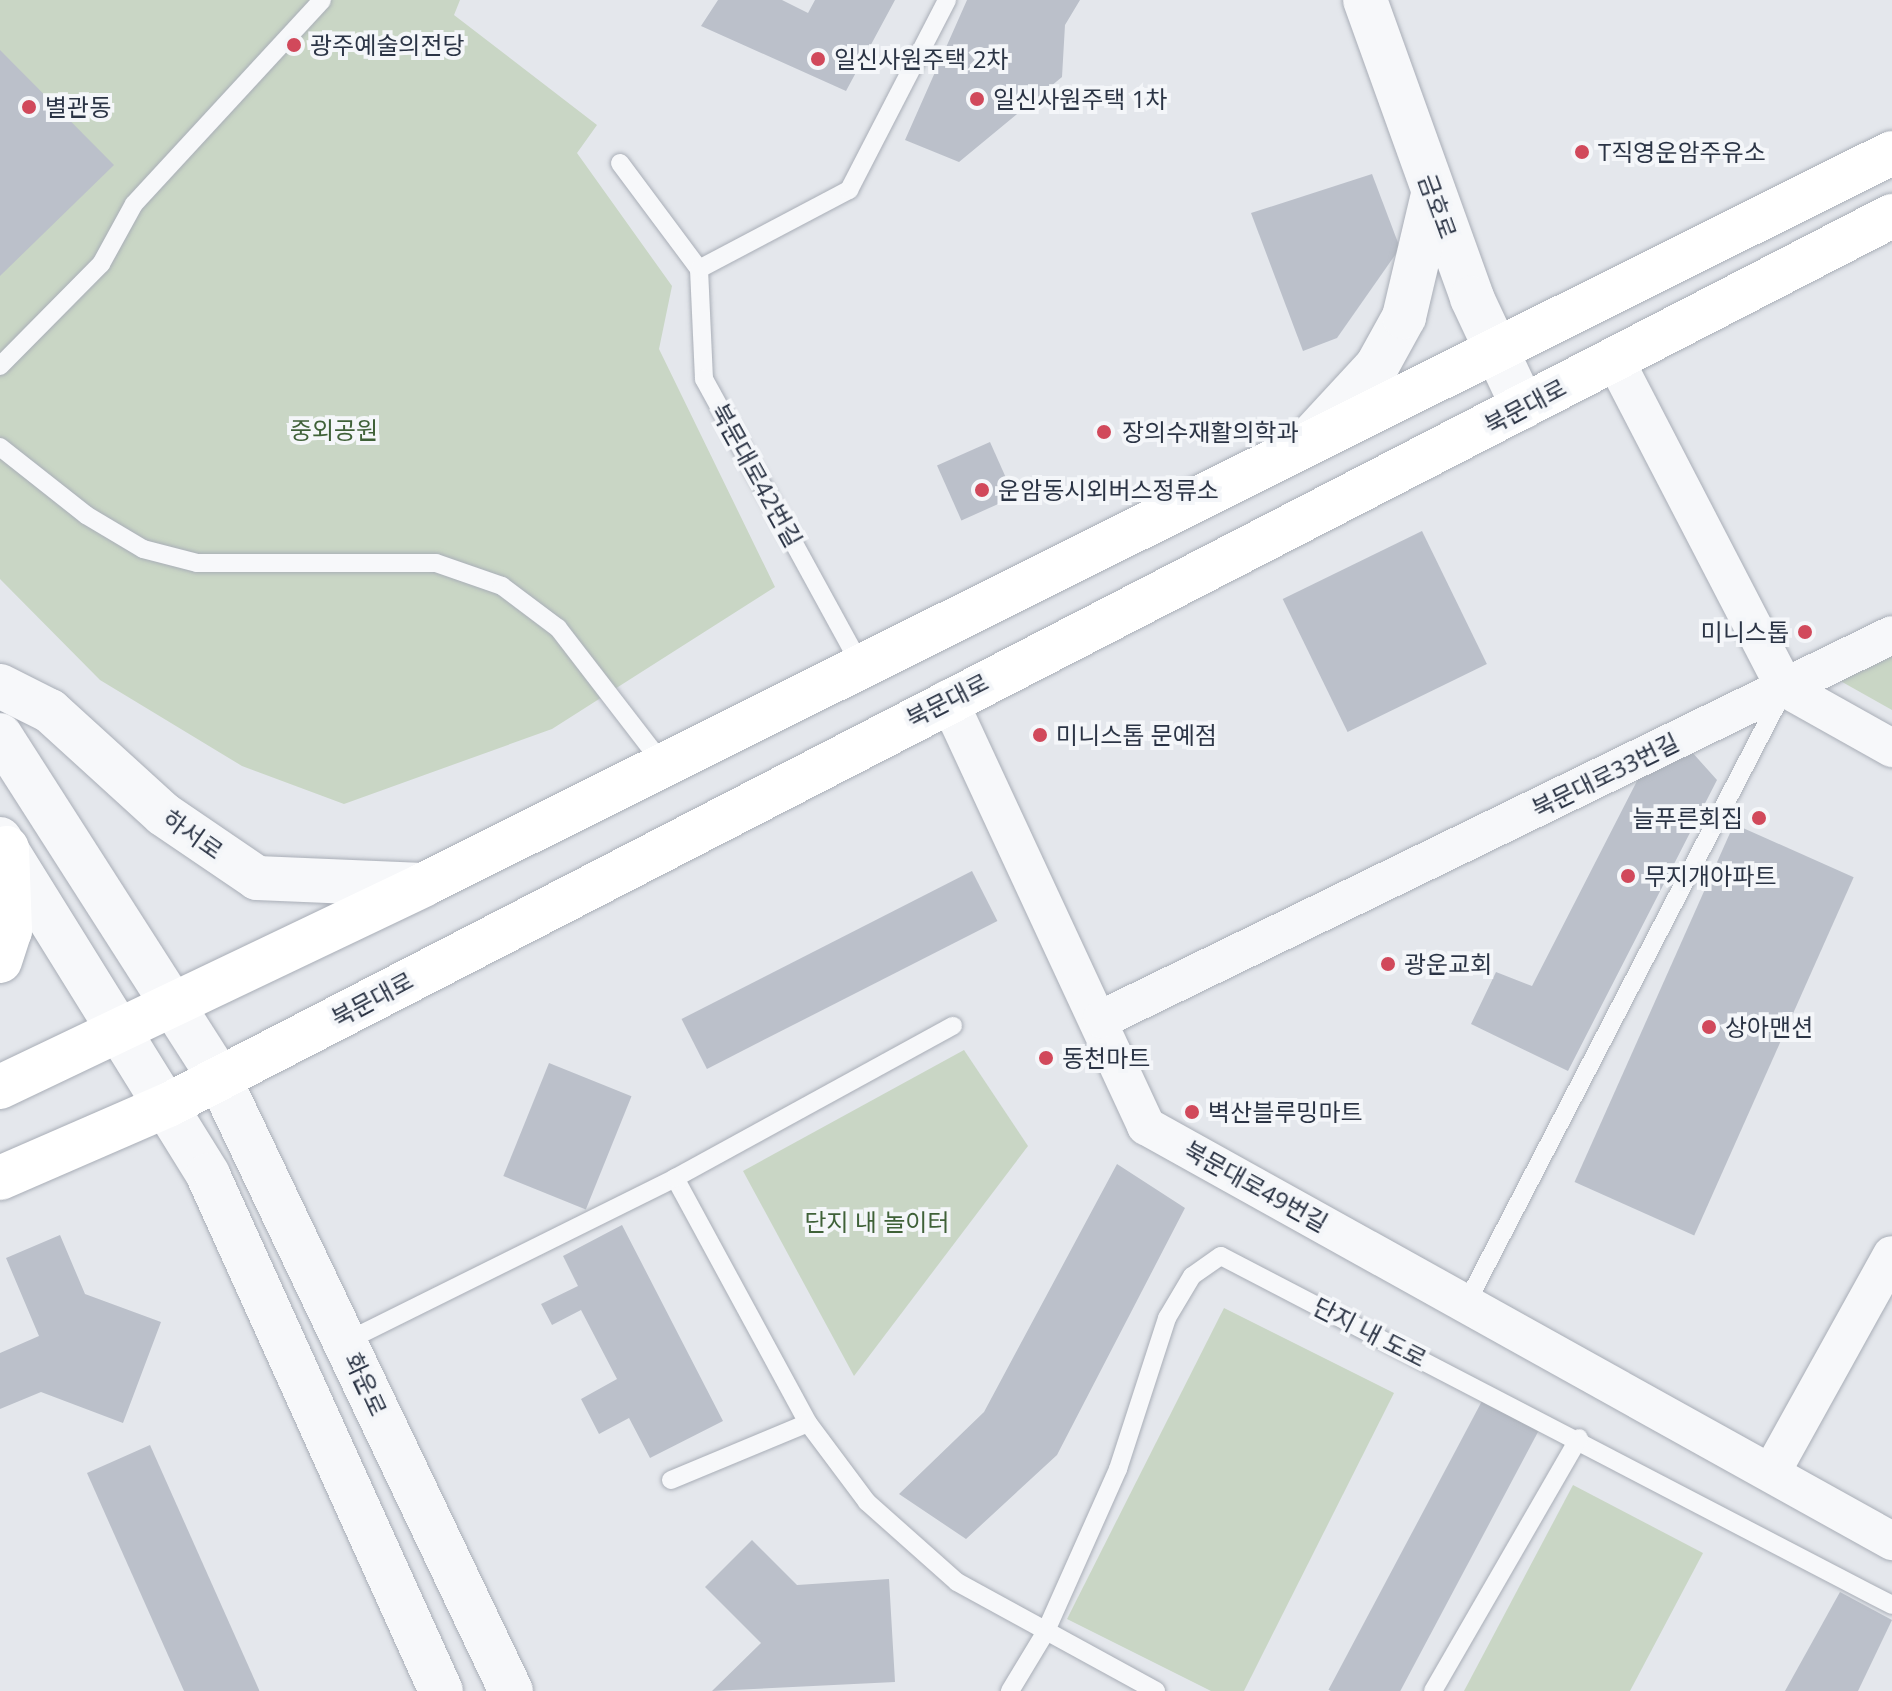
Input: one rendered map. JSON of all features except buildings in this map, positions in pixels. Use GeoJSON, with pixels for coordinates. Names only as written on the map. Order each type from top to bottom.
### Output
{"type":"FeatureCollection","features":[{"type":"Feature","properties":{"kind":"main road"},"geometry":{"type":"LineString","coordinates":[[0,1087],[423,885],[662,763],[862,667],[1892,153]]}},
{"type":"Feature","properties":{"kind":"main road","name":"북문대로"},"geometry":{"type":"LineString","coordinates":[[0,1178],[168,1105],[948,699],[1892,216]]}},
{"type":"Feature","properties":{"kind":"main road"},"geometry":{"type":"LineString","coordinates":[[0,961],[10,931],[4,843]]}},
{"type":"Feature","properties":{"kind":"street","name":"금호로"},"geometry":{"type":"LineString","coordinates":[[1365,0],[1433,194],[1523,407]]}},
{"type":"Feature","properties":{"kind":"street"},"geometry":{"type":"LineString","coordinates":[[1302,446],[1377,366],[1404,317],[1433,194]]}},
{"type":"Feature","properties":{"kind":"street"},"geometry":{"type":"LineString","coordinates":[[1614,358],[1785,688],[1892,748]]}},
{"type":"Feature","properties":{"kind":"street","name":"북문대로33번길"},"geometry":{"type":"LineString","coordinates":[[1102,1019],[1892,635]]}},
{"type":"Feature","properties":{"kind":"street","name":"하서로"},"geometry":{"type":"LineString","coordinates":[[0,686],[50,711],[163,814],[257,878],[423,885]]}},
{"type":"Feature","properties":{"kind":"street","name":"북문대로49번길"},"geometry":{"type":"LineString","coordinates":[[948,699],[1102,1019],[1146,1126],[1892,1541]]}},
{"type":"Feature","properties":{"kind":"street"},"geometry":{"type":"LineString","coordinates":[[0,735],[219,1078]]}},
{"type":"Feature","properties":{"kind":"street"},"geometry":{"type":"LineString","coordinates":[[4,843],[168,1105],[208,1175],[441,1691]]}},
{"type":"Feature","properties":{"kind":"street","name":"화운로"},"geometry":{"type":"LineString","coordinates":[[219,1078],[347,1341],[511,1691]]}},
{"type":"Feature","properties":{"kind":"street"},"geometry":{"type":"LineString","coordinates":[[1771,1473],[1892,1255]]}},
{"type":"Feature","properties":{"kind":"lane"},"geometry":{"type":"LineString","coordinates":[[0,366],[101,264],[134,204],[322,0]]}},
{"type":"Feature","properties":{"kind":"lane"},"geometry":{"type":"LineString","coordinates":[[620,163],[699,269],[849,190],[947,0]]}},
{"type":"Feature","properties":{"kind":"lane","name":"북문대로42번길"},"geometry":{"type":"LineString","coordinates":[[699,269],[704,379],[862,667]]}},
{"type":"Feature","properties":{"kind":"lane"},"geometry":{"type":"LineString","coordinates":[[0,447],[86,515],[143,549],[197,563],[436,563],[502,586],[558,628],[662,763]]}},
{"type":"Feature","properties":{"kind":"lane"},"geometry":{"type":"LineString","coordinates":[[1467,1302],[1785,688]]}},
{"type":"Feature","properties":{"kind":"lane"},"geometry":{"type":"LineString","coordinates":[[347,1341],[675,1178],[953,1026]]}},
{"type":"Feature","properties":{"kind":"lane"},"geometry":{"type":"LineString","coordinates":[[675,1178],[808,1423],[890,1522],[957,1582],[1045,1633],[1156,1691]]}},
{"type":"Feature","properties":{"kind":"lane","name":"단지 내 도로"},"geometry":{"type":"LineString","coordinates":[[1045,1633],[1118,1469],[1167,1318],[1192,1276],[1221,1256],[1579,1438],[1892,1605]]}},
{"type":"Feature","properties":{"kind":"lane"},"geometry":{"type":"LineString","coordinates":[[671,1480],[808,1423]]}},
{"type":"Feature","properties":{"kind":"lane"},"geometry":{"type":"LineString","coordinates":[[1433,1691],[1579,1438]]}},
{"type":"Feature","properties":{"kind":"lane"},"geometry":{"type":"LineString","coordinates":[[1010,1691],[1045,1633]]}},
{"type":"Feature","properties":{"kind":"green space","name":"중외공원"},"geometry":{"type":"Polygon","coordinates":[[[0,0],[460,0],[454,15],[597,125],[577,153],[672,286],[659,349],[775,587],[552,729],[344,804],[242,766],[100,680],[0,579],[0,0]]]}},
{"type":"Feature","properties":{"kind":"green space"},"geometry":{"type":"Polygon","coordinates":[[[1892,644],[1892,710],[1828,674],[1892,644]]]}},
{"type":"Feature","properties":{"kind":"green space","name":"단지 내 놀이터"},"geometry":{"type":"Polygon","coordinates":[[[964,1050],[1028,1146],[854,1376],[743,1171],[964,1050]]]}},
{"type":"Feature","properties":{"kind":"green space"},"geometry":{"type":"Polygon","coordinates":[[[1224,1308],[1394,1393],[1244,1691],[1211,1691],[1067,1619],[1224,1308]]]}},
{"type":"Feature","properties":{"kind":"green space"},"geometry":{"type":"Polygon","coordinates":[[[1573,1485],[1703,1553],[1630,1691],[1464,1691],[1573,1485]]]}},
{"type":"Feature","properties":{"kind":"place","name":"광주예술의전당"},"geometry":{"type":"Point","coordinates":[294,45]}},
{"type":"Feature","properties":{"kind":"place","name":"일신사원주택 2차"},"geometry":{"type":"Point","coordinates":[818,59]}},
{"type":"Feature","properties":{"kind":"place","name":"일신사원주택 1차"},"geometry":{"type":"Point","coordinates":[977,99]}},
{"type":"Feature","properties":{"kind":"place","name":"별관동"},"geometry":{"type":"Point","coordinates":[29,107]}},
{"type":"Feature","properties":{"kind":"place","name":"T직영운암주유소"},"geometry":{"type":"Point","coordinates":[1582,152]}},
{"type":"Feature","properties":{"kind":"place","name":"장의수재활의학과"},"geometry":{"type":"Point","coordinates":[1104,432]}},
{"type":"Feature","properties":{"kind":"place","name":"운암동시외버스정류소"},"geometry":{"type":"Point","coordinates":[982,490]}},
{"type":"Feature","properties":{"kind":"place","name":"미니스톱"},"geometry":{"type":"Point","coordinates":[1805,632]}},
{"type":"Feature","properties":{"kind":"place","name":"미니스톱 문예점"},"geometry":{"type":"Point","coordinates":[1040,735]}},
{"type":"Feature","properties":{"kind":"place","name":"늘푸른회집"},"geometry":{"type":"Point","coordinates":[1759,818]}},
{"type":"Feature","properties":{"kind":"place","name":"무지개아파트"},"geometry":{"type":"Point","coordinates":[1628,876]}},
{"type":"Feature","properties":{"kind":"place","name":"광운교회"},"geometry":{"type":"Point","coordinates":[1388,964]}},
{"type":"Feature","properties":{"kind":"place","name":"상아맨션"},"geometry":{"type":"Point","coordinates":[1709,1027]}},
{"type":"Feature","properties":{"kind":"place","name":"동천마트"},"geometry":{"type":"Point","coordinates":[1046,1058]}},
{"type":"Feature","properties":{"kind":"place","name":"벽산블루밍마트"},"geometry":{"type":"Point","coordinates":[1192,1112]}}]}
